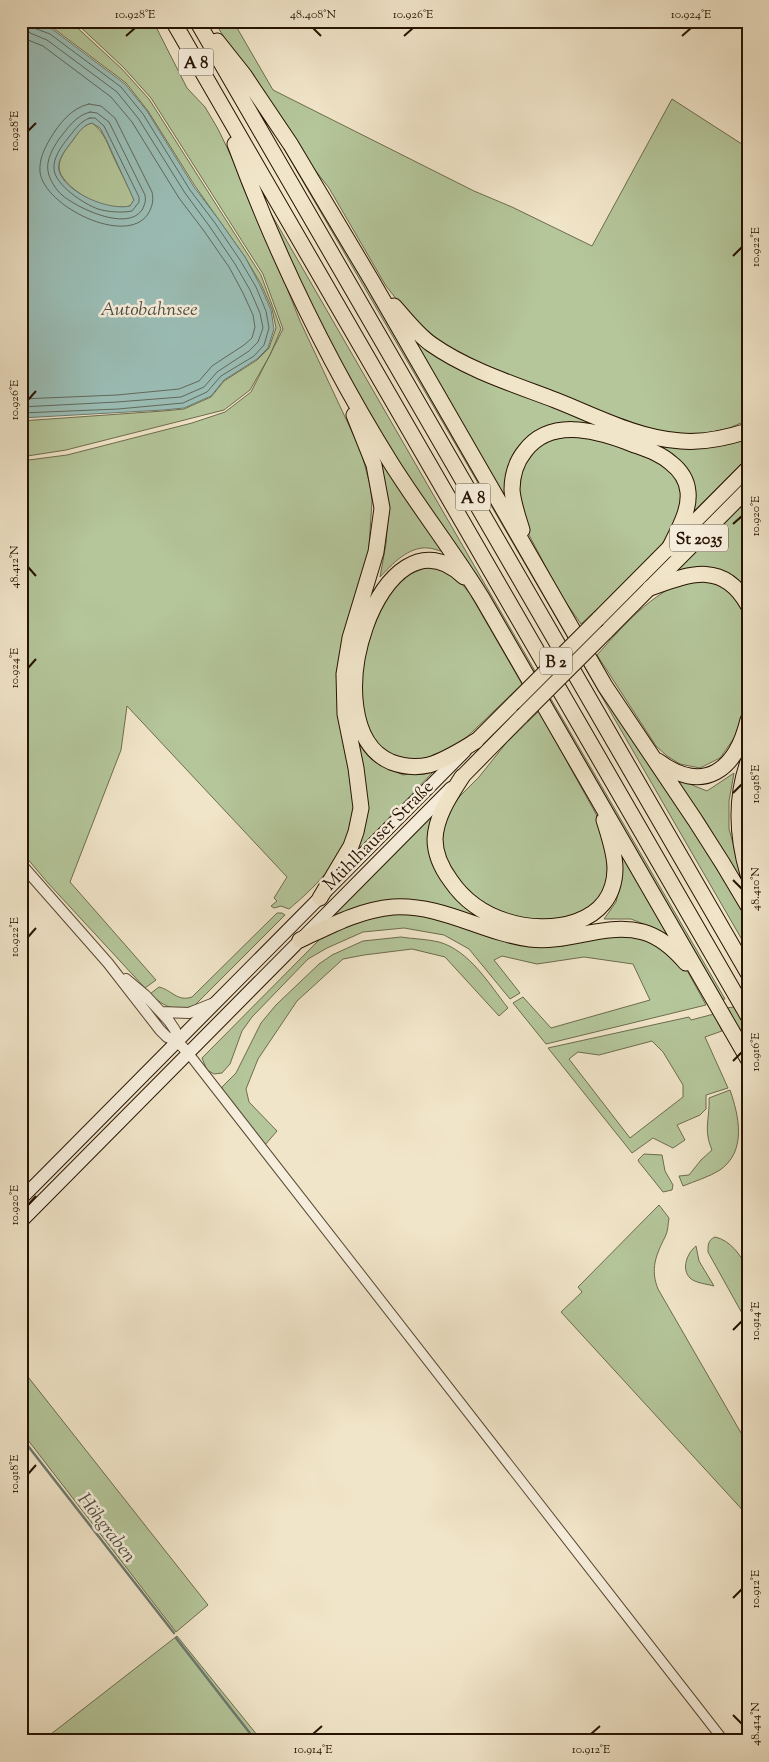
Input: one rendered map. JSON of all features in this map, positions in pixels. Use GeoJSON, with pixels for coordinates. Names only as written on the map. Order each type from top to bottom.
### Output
{"type":"FeatureCollection","features":[{"type":"Feature","properties":{"kind":"highway","name":"A 8"},"geometry":{"type":"LineString","coordinates":[[173,21],[748,1016]]}},
{"type":"Feature","properties":{"kind":"highway","name":"A 8"},"geometry":{"type":"LineString","coordinates":[[198,21],[748,973]]}},
{"type":"Feature","properties":{"kind":"highway"},"geometry":{"type":"LineString","coordinates":[[198,21],[221,46],[244,76],[291,145],[605,686],[690,812],[748,906]]}},
{"type":"Feature","properties":{"kind":"highway"},"geometry":{"type":"LineString","coordinates":[[220,103],[255,197],[313,323],[336,367],[392,464],[463,566],[748,1059]]}},
{"type":"Feature","properties":{"kind":"highway"},"geometry":{"type":"LineString","coordinates":[[372,282],[430,343],[461,362],[505,382],[653,437],[678,441],[705,441],[748,431]]}},
{"type":"Feature","properties":{"kind":"highway"},"geometry":{"type":"LineString","coordinates":[[320,898],[350,846],[360,816],[360,787],[345,714],[344,674],[350,638],[376,552],[382,508],[374,465],[336,367]]}},
{"type":"Feature","properties":{"kind":"highway"},"geometry":{"type":"LineString","coordinates":[[537,569],[519,520],[513,497],[513,479],[517,462],[527,447],[544,435],[559,430],[578,430],[609,436],[657,454],[676,467],[684,479],[688,491],[688,500],[680,525],[669,549]]}},
{"type":"Feature","properties":{"kind":"highway"},"geometry":{"type":"LineString","coordinates":[[476,741],[452,755],[429,765],[410,767],[385,759],[370,747],[361,730],[355,705],[355,682],[359,650],[368,621],[386,586],[401,570],[420,560],[429,559],[445,562],[461,573],[482,598]]}},
{"type":"Feature","properties":{"kind":"highway"},"geometry":{"type":"LineString","coordinates":[[650,588],[694,574],[709,574],[722,578],[735,587],[748,605]]}},
{"type":"Feature","properties":{"kind":"highway"},"geometry":{"type":"LineString","coordinates":[[647,750],[674,771],[688,776],[704,777],[722,769],[731,760],[745,731],[748,720]]}},
{"type":"Feature","properties":{"kind":"highway"},"geometry":{"type":"LineString","coordinates":[[748,762],[740,800],[738,821],[742,856],[748,874]]}},
{"type":"Feature","properties":{"kind":"highway"},"geometry":{"type":"LineString","coordinates":[[462,777],[438,823],[435,840],[436,850],[442,867],[462,895],[484,911],[505,921],[538,927],[565,926],[584,918],[600,906],[612,884],[615,867],[610,838],[594,790]]}},
{"type":"Feature","properties":{"kind":"highway"},"geometry":{"type":"LineString","coordinates":[[300,940],[356,915],[379,909],[402,907],[446,914],[494,930],[530,939],[562,938],[602,930],[629,930],[645,933],[667,944],[708,989]]}},
{"type":"Feature","properties":{"kind":"main road","name":"Mühlhauser Straße"},"geometry":{"type":"LineString","coordinates":[[21,1198],[748,468]]}},
{"type":"Feature","properties":{"kind":"main road","name":"Mühlhauser Straße"},"geometry":{"type":"LineString","coordinates":[[21,1222],[748,489]]}},
{"type":"Feature","properties":{"kind":"street"},"geometry":{"type":"LineString","coordinates":[[21,864],[108,963],[160,1030],[167,1037],[178,1042],[189,1054],[724,1741]]}},
{"type":"Feature","properties":{"kind":"street"},"geometry":{"type":"LineString","coordinates":[[108,963],[161,1012],[174,1030],[178,1042]]}},
{"type":"Feature","properties":{"kind":"street"},"geometry":{"type":"LineString","coordinates":[[161,1012],[189,1012],[217,1002]]}},
{"type":"Feature","properties":{"kind":"green space"},"geometry":{"type":"Polygon","coordinates":[[[35,21],[70,21],[122,69],[149,99],[261,275],[281,329],[270,355],[250,390],[224,410],[66,450],[21,457],[21,421],[184,409],[211,397],[224,381],[257,360],[269,348],[276,328],[272,309],[261,284],[245,257],[195,186],[148,111],[126,83],[53,28],[35,21]]]}},
{"type":"Feature","properties":{"kind":"green space"},"geometry":{"type":"Polygon","coordinates":[[[74,21],[153,21],[187,88],[205,107],[218,129],[251,197],[300,321],[361,451],[372,501],[353,786],[354,813],[351,828],[346,842],[331,867],[289,909],[281,906],[274,908],[271,906],[277,901],[274,898],[287,877],[127,706],[121,750],[70,882],[156,980],[145,988],[47,882],[21,851],[21,461],[67,455],[192,423],[225,412],[251,392],[283,329],[263,274],[151,98],[124,68],[74,21]]]}},
{"type":"Feature","properties":{"kind":"green space"},"geometry":{"type":"Polygon","coordinates":[[[214,21],[233,21],[273,90],[474,191],[512,207],[592,246],[672,99],[748,148],[748,420],[727,429],[705,433],[667,434],[504,375],[460,354],[440,341],[409,315],[386,286],[329,188],[292,140],[214,21]]]}},
{"type":"Feature","properties":{"kind":"green space"},"geometry":{"type":"Polygon","coordinates":[[[92,123],[106,140],[132,195],[134,200],[130,206],[111,206],[95,202],[75,190],[60,173],[59,163],[64,153],[81,130],[92,123]]]}},
{"type":"Feature","properties":{"kind":"green space"},"geometry":{"type":"Polygon","coordinates":[[[275,128],[571,634],[568,638],[273,130],[275,128]]]}},
{"type":"Feature","properties":{"kind":"green space"},"geometry":{"type":"Polygon","coordinates":[[[262,198],[535,671],[532,674],[394,462],[320,323],[262,198]]]}},
{"type":"Feature","properties":{"kind":"green space"},"geometry":{"type":"Polygon","coordinates":[[[409,331],[614,429],[529,439],[511,513],[409,331]]]}},
{"type":"Feature","properties":{"kind":"green space"},"geometry":{"type":"Polygon","coordinates":[[[569,433],[612,442],[668,466],[679,477],[684,505],[672,533],[656,554],[614,597],[581,624],[560,594],[528,533],[522,514],[518,483],[528,453],[536,444],[569,433]]]}},
{"type":"Feature","properties":{"kind":"green space"},"geometry":{"type":"Polygon","coordinates":[[[748,435],[748,457],[689,516],[692,494],[648,442],[748,435]]]}},
{"type":"Feature","properties":{"kind":"green space"},"geometry":{"type":"Polygon","coordinates":[[[370,441],[444,552],[430,548],[414,550],[401,557],[380,577],[386,544],[388,518],[370,441]]]}},
{"type":"Feature","properties":{"kind":"green space"},"geometry":{"type":"Polygon","coordinates":[[[748,493],[748,594],[711,570],[692,568],[668,575],[748,493]]]}},
{"type":"Feature","properties":{"kind":"green space"},"geometry":{"type":"Polygon","coordinates":[[[432,565],[455,575],[470,594],[522,684],[469,735],[441,755],[423,760],[400,760],[375,742],[362,711],[361,670],[374,623],[395,580],[432,565]]]}},
{"type":"Feature","properties":{"kind":"green space"},"geometry":{"type":"Polygon","coordinates":[[[690,579],[713,581],[732,592],[748,613],[748,694],[742,721],[737,734],[720,758],[700,768],[680,764],[656,746],[597,655],[628,621],[650,602],[662,593],[690,579]]]}},
{"type":"Feature","properties":{"kind":"green space"},"geometry":{"type":"Polygon","coordinates":[[[586,664],[748,911],[748,950],[584,666],[586,664]]]}},
{"type":"Feature","properties":{"kind":"green space"},"geometry":{"type":"Polygon","coordinates":[[[551,699],[725,999],[717,1000],[548,702],[551,699]]]}},
{"type":"Feature","properties":{"kind":"green space"},"geometry":{"type":"Polygon","coordinates":[[[539,711],[596,814],[604,838],[607,863],[608,883],[596,904],[562,923],[508,917],[476,899],[451,871],[442,852],[442,821],[460,796],[479,777],[507,742],[539,711]]]}},
{"type":"Feature","properties":{"kind":"green space"},"geometry":{"type":"Polygon","coordinates":[[[356,741],[378,763],[403,775],[435,770],[353,855],[356,741]]]}},
{"type":"Feature","properties":{"kind":"green space"},"geometry":{"type":"Polygon","coordinates":[[[734,773],[729,801],[729,829],[745,886],[704,819],[675,778],[707,791],[734,773]]]}},
{"type":"Feature","properties":{"kind":"green space"},"geometry":{"type":"Polygon","coordinates":[[[441,805],[430,852],[496,925],[394,901],[370,903],[328,920],[441,805]]]}},
{"type":"Feature","properties":{"kind":"green space"},"geometry":{"type":"Polygon","coordinates":[[[622,850],[674,939],[659,930],[631,919],[604,919],[616,902],[620,878],[618,853],[622,850]]]}},
{"type":"Feature","properties":{"kind":"green space"},"geometry":{"type":"Polygon","coordinates":[[[277,913],[285,915],[195,1005],[182,1008],[171,1007],[150,994],[159,987],[178,997],[192,997],[277,913]]]}},
{"type":"Feature","properties":{"kind":"green space"},"geometry":{"type":"Polygon","coordinates":[[[420,913],[539,944],[563,946],[582,941],[626,935],[657,941],[683,963],[706,1005],[546,1044],[513,1003],[523,997],[551,1028],[650,1000],[633,964],[584,957],[537,964],[502,956],[494,960],[520,993],[510,999],[469,949],[444,935],[404,928],[363,932],[327,948],[308,959],[252,1017],[242,1031],[230,1064],[222,1073],[214,1074],[207,1070],[202,1058],[323,936],[378,914],[420,913]]]}},
{"type":"Feature","properties":{"kind":"green space"},"geometry":{"type":"Polygon","coordinates":[[[401,937],[430,940],[450,946],[478,969],[508,1008],[499,1016],[445,957],[412,949],[343,959],[297,1001],[258,1059],[246,1089],[249,1102],[277,1131],[264,1146],[224,1097],[222,1087],[236,1073],[261,1023],[276,1005],[319,964],[332,955],[363,941],[401,937]]]}},
{"type":"Feature","properties":{"kind":"green space"},"geometry":{"type":"Polygon","coordinates":[[[734,1007],[748,1030],[748,1045],[726,1008],[734,1007]]]}},
{"type":"Feature","properties":{"kind":"green space"},"geometry":{"type":"Polygon","coordinates":[[[714,1014],[722,1031],[705,1037],[728,1088],[706,1095],[706,1109],[700,1115],[677,1125],[685,1140],[673,1148],[653,1138],[632,1153],[548,1048],[689,1017],[691,1020],[714,1014]],[[652,1041],[599,1055],[578,1052],[569,1059],[630,1138],[683,1097],[683,1085],[663,1052],[652,1041]]]}},
{"type":"Feature","properties":{"kind":"green space"},"geometry":{"type":"Polygon","coordinates":[[[730,1090],[736,1111],[739,1133],[734,1153],[729,1162],[720,1170],[683,1186],[679,1176],[689,1175],[712,1150],[707,1130],[709,1098],[730,1090]]]}},
{"type":"Feature","properties":{"kind":"green space"},"geometry":{"type":"Polygon","coordinates":[[[644,1154],[662,1155],[665,1171],[673,1185],[672,1190],[663,1192],[639,1162],[638,1160],[644,1154]]]}},
{"type":"Feature","properties":{"kind":"green space"},"geometry":{"type":"Polygon","coordinates":[[[659,1205],[669,1218],[667,1233],[655,1262],[654,1275],[658,1289],[748,1445],[748,1516],[561,1312],[582,1292],[578,1287],[659,1205]]]}},
{"type":"Feature","properties":{"kind":"green space"},"geometry":{"type":"Polygon","coordinates":[[[715,1237],[726,1241],[735,1249],[747,1269],[749,1287],[748,1324],[708,1252],[709,1243],[715,1237]]]}},
{"type":"Feature","properties":{"kind":"green space"},"geometry":{"type":"Polygon","coordinates":[[[696,1246],[699,1261],[714,1286],[695,1281],[687,1274],[686,1261],[696,1246]]]}},
{"type":"Feature","properties":{"kind":"green space"},"geometry":{"type":"Polygon","coordinates":[[[21,1368],[208,1605],[176,1632],[21,1431],[21,1368]]]}},
{"type":"Feature","properties":{"kind":"green space"},"geometry":{"type":"Polygon","coordinates":[[[177,1636],[262,1741],[42,1741],[177,1636]]]}},
{"type":"Feature","properties":{"kind":"water","name":"Autobahnsee"},"geometry":{"type":"Polygon","coordinates":[[[21,21],[31,21],[52,29],[125,84],[147,111],[194,187],[245,257],[271,310],[274,329],[268,348],[257,359],[224,380],[211,396],[184,408],[21,418],[21,21]],[[92,123],[81,130],[63,154],[58,167],[59,171],[63,179],[70,186],[89,199],[111,206],[130,206],[134,200],[100,128],[92,123]]]}},
{"type":"Feature","properties":{"kind":"waterway","name":"Höhgraben"},"geometry":{"type":"LineString","coordinates":[[21,1437],[174,1633]]}},
{"type":"Feature","properties":{"kind":"waterway","name":"Höhgraben"},"geometry":{"type":"LineString","coordinates":[[176,1638],[256,1741]]}}]}
